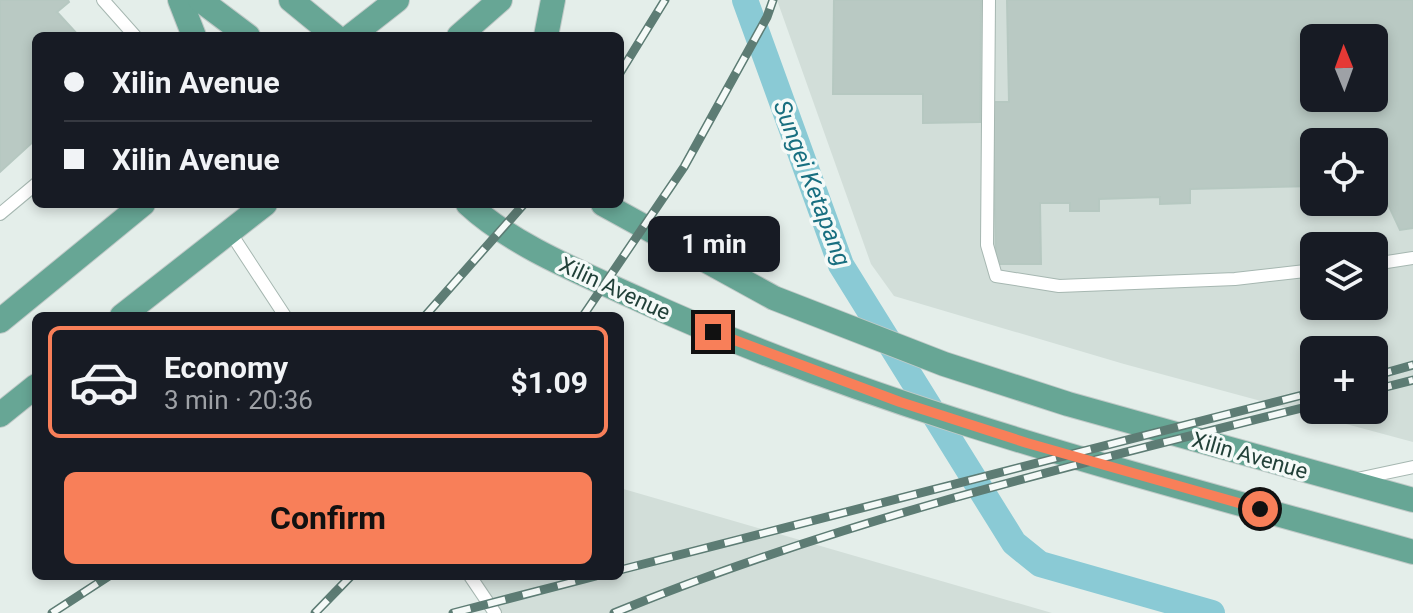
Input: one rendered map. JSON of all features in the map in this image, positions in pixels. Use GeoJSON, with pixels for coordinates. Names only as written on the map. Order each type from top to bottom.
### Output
{"type":"FeatureCollection","features":[{"type":"Feature","properties":{"kind":"main road"},"geometry":{"type":"LineString","coordinates":[[180,0],[192,32]]}},
{"type":"Feature","properties":{"kind":"main road"},"geometry":{"type":"LineString","coordinates":[[200,0],[243,32]]}},
{"type":"Feature","properties":{"kind":"main road"},"geometry":{"type":"LineString","coordinates":[[291,0],[330,32]]}},
{"type":"Feature","properties":{"kind":"main road"},"geometry":{"type":"LineString","coordinates":[[356,32],[397,0]]}},
{"type":"Feature","properties":{"kind":"main road"},"geometry":{"type":"LineString","coordinates":[[464,32],[500,0]]}},
{"type":"Feature","properties":{"kind":"main road"},"geometry":{"type":"LineString","coordinates":[[547,32],[553,0]]}},
{"type":"Feature","properties":{"kind":"main road"},"geometry":{"type":"LineString","coordinates":[[0,321],[138,208]]}},
{"type":"Feature","properties":{"kind":"main road"},"geometry":{"type":"LineString","coordinates":[[127,312],[264,208]]}},
{"type":"Feature","properties":{"kind":"main road","name":"Xilin Avenue"},"geometry":{"type":"LineString","coordinates":[[610,208],[774,298],[944,364],[1068,404],[1413,500]]}},
{"type":"Feature","properties":{"kind":"main road","name":"Xilin Avenue"},"geometry":{"type":"LineString","coordinates":[[473,209],[552,259],[687,321],[900,402],[1027,443],[1413,552]]}},
{"type":"Feature","properties":{"kind":"main road"},"geometry":{"type":"LineString","coordinates":[[0,415],[32,389]]}},
{"type":"Feature","properties":{"kind":"lane"},"geometry":{"type":"LineString","coordinates":[[103,0],[131,32]]}},
{"type":"Feature","properties":{"kind":"lane"},"geometry":{"type":"LineString","coordinates":[[989,0],[987,245],[996,276],[1059,286],[1235,279],[1300,272]]}},
{"type":"Feature","properties":{"kind":"lane"},"geometry":{"type":"LineString","coordinates":[[0,214],[32,187]]}},
{"type":"Feature","properties":{"kind":"lane"},"geometry":{"type":"LineString","coordinates":[[230,232],[282,312]]}},
{"type":"Feature","properties":{"kind":"lane"},"geometry":{"type":"LineString","coordinates":[[1388,262],[1413,258]]}},
{"type":"Feature","properties":{"kind":"lane"},"geometry":{"type":"LineString","coordinates":[[1346,481],[1413,467]]}},
{"type":"Feature","properties":{"kind":"lane"},"geometry":{"type":"LineString","coordinates":[[473,580],[495,613]]}},
{"type":"Feature","properties":{"kind":"shaded area"},"geometry":{"type":"Polygon","coordinates":[[[777,0],[1413,0],[1413,442],[1346,424],[1388,424],[1388,336],[1300,336],[1300,412],[1124,364],[894,296],[871,264],[777,0]]]}},
{"type":"Feature","properties":{"kind":"shaded area"},"geometry":{"type":"Polygon","coordinates":[[[624,489],[1052,613],[499,613],[476,580],[624,580],[624,489]]]}},
{"type":"Feature","properties":{"kind":"building"},"geometry":{"type":"Polygon","coordinates":[[[0,0],[68,0],[57,12],[75,32],[32,32],[32,143],[0,172],[0,0]]]}},
{"type":"Feature","properties":{"kind":"building"},"geometry":{"type":"Polygon","coordinates":[[[834,0],[981,0],[980,122],[923,123],[923,94],[833,94],[834,0]]]}},
{"type":"Feature","properties":{"kind":"building"},"geometry":{"type":"Polygon","coordinates":[[[1007,0],[1413,0],[1413,228],[1400,230],[1388,204],[1388,128],[1300,128],[1300,186],[1190,189],[1190,203],[1160,204],[1160,197],[1099,199],[1099,211],[1070,211],[1070,203],[1040,203],[1041,264],[996,264],[993,102],[1009,102],[1007,0]]]}},
{"type":"Feature","properties":{"kind":"waterway","name":"Sungei Ketapang"},"geometry":{"type":"LineString","coordinates":[[745,0],[841,265],[1014,543],[1040,564],[1212,613]]}},
{"type":"Feature","properties":{"kind":"railway"},"geometry":{"type":"LineString","coordinates":[[624,67],[665,0]]}},
{"type":"Feature","properties":{"kind":"railway"},"geometry":{"type":"LineString","coordinates":[[586,312],[684,167],[767,17],[773,0]]}},
{"type":"Feature","properties":{"kind":"railway"},"geometry":{"type":"LineString","coordinates":[[429,312],[520,208]]}},
{"type":"Feature","properties":{"kind":"railway"},"geometry":{"type":"LineString","coordinates":[[1388,372],[1413,365]]}},
{"type":"Feature","properties":{"kind":"railway"},"geometry":{"type":"LineString","coordinates":[[1388,386],[1413,380]]}},
{"type":"Feature","properties":{"kind":"railway"},"geometry":{"type":"LineString","coordinates":[[624,569],[1300,396]]}},
{"type":"Feature","properties":{"kind":"railway"},"geometry":{"type":"LineString","coordinates":[[614,613],[699,580],[872,522],[1048,472],[1300,409]]}},
{"type":"Feature","properties":{"kind":"railway"},"geometry":{"type":"LineString","coordinates":[[52,613],[103,580]]}},
{"type":"Feature","properties":{"kind":"railway"},"geometry":{"type":"LineString","coordinates":[[315,613],[347,580]]}},
{"type":"Feature","properties":{"kind":"railway"},"geometry":{"type":"LineString","coordinates":[[453,613],[581,580]]}},
{"type":"Feature","properties":{"kind":"route"},"geometry":{"type":"LineString","coordinates":[[713,332],[900,402],[1027,443],[1260,509]]}}]}
